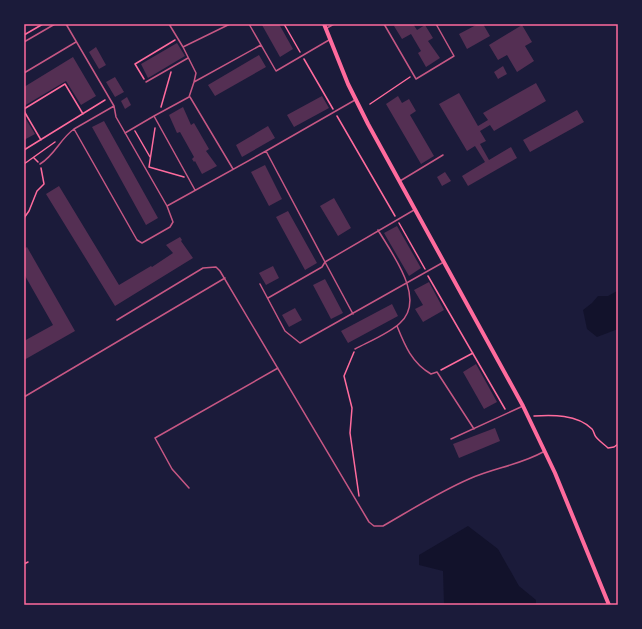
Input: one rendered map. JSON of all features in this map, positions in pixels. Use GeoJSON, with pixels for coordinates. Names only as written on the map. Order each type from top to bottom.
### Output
{"type":"FeatureCollection","features":[{"type":"Feature","properties":{"kind":"main road"},"geometry":{"type":"LineString","coordinates":[[325,26],[355,100],[398,182],[444,262],[528,416],[570,508],[610,605]]}},
{"type":"Feature","properties":{"kind":"lane"},"geometry":{"type":"LineString","coordinates":[[24,42],[55,24]]}},
{"type":"Feature","properties":{"kind":"lane"},"geometry":{"type":"LineString","coordinates":[[66,24],[114,106],[116,117],[168,206],[173,222],[170,227],[142,243],[137,240],[74,129]]}},
{"type":"Feature","properties":{"kind":"lane"},"geometry":{"type":"LineString","coordinates":[[125,133],[189,97],[196,73],[169,24]]}},
{"type":"Feature","properties":{"kind":"lane"},"geometry":{"type":"LineString","coordinates":[[183,47],[230,24]]}},
{"type":"Feature","properties":{"kind":"lane"},"geometry":{"type":"LineString","coordinates":[[249,24],[276,70],[330,39]]}},
{"type":"Feature","properties":{"kind":"lane"},"geometry":{"type":"LineString","coordinates":[[325,26],[334,24]]}},
{"type":"Feature","properties":{"kind":"lane"},"geometry":{"type":"LineString","coordinates":[[384,24],[416,79],[454,56],[436,24]]}},
{"type":"Feature","properties":{"kind":"lane"},"geometry":{"type":"LineString","coordinates":[[24,73],[76,42]]}},
{"type":"Feature","properties":{"kind":"lane"},"geometry":{"type":"LineString","coordinates":[[194,82],[261,45]]}},
{"type":"Feature","properties":{"kind":"lane"},"geometry":{"type":"LineString","coordinates":[[146,82],[188,58]]}},
{"type":"Feature","properties":{"kind":"lane"},"geometry":{"type":"LineString","coordinates":[[189,97],[233,169]]}},
{"type":"Feature","properties":{"kind":"lane"},"geometry":{"type":"LineString","coordinates":[[168,206],[355,100]]}},
{"type":"Feature","properties":{"kind":"lane"},"geometry":{"type":"LineString","coordinates":[[40,164],[50,158],[65,135],[114,106]]}},
{"type":"Feature","properties":{"kind":"lane"},"geometry":{"type":"LineString","coordinates":[[154,116],[196,190]]}},
{"type":"Feature","properties":{"kind":"lane"},"geometry":{"type":"LineString","coordinates":[[266,151],[352,314]]}},
{"type":"Feature","properties":{"kind":"lane"},"geometry":{"type":"LineString","coordinates":[[398,182],[443,155]]}},
{"type":"Feature","properties":{"kind":"lane"},"geometry":{"type":"LineString","coordinates":[[268,298],[322,267],[325,262],[378,230],[414,210]]}},
{"type":"Feature","properties":{"kind":"lane"},"geometry":{"type":"LineString","coordinates":[[355,349],[397,326],[408,316],[411,295],[407,283],[378,230]]}},
{"type":"Feature","properties":{"kind":"lane"},"geometry":{"type":"LineString","coordinates":[[260,284],[285,331],[300,343],[444,262]]}},
{"type":"Feature","properties":{"kind":"lane"},"geometry":{"type":"LineString","coordinates":[[117,320],[203,268],[216,267],[224,278],[369,522],[374,526],[383,526],[469,479],[501,467],[531,459],[545,451]]}},
{"type":"Feature","properties":{"kind":"lane"},"geometry":{"type":"LineString","coordinates":[[24,397],[224,278]]}},
{"type":"Feature","properties":{"kind":"lane"},"geometry":{"type":"LineString","coordinates":[[397,326],[406,346],[416,362],[432,374],[437,372],[474,429]]}},
{"type":"Feature","properties":{"kind":"lane"},"geometry":{"type":"LineString","coordinates":[[189,488],[172,469],[155,438],[278,368]]}},
{"type":"Feature","properties":{"kind":"lane"},"geometry":{"type":"LineString","coordinates":[[451,439],[523,406]]}},
{"type":"Feature","properties":{"kind":"path"},"geometry":{"type":"LineString","coordinates":[[24,35],[43,24]]}},
{"type":"Feature","properties":{"kind":"path"},"geometry":{"type":"LineString","coordinates":[[146,82],[135,64],[178,38]]}},
{"type":"Feature","properties":{"kind":"path"},"geometry":{"type":"LineString","coordinates":[[158,114],[173,67]]}},
{"type":"Feature","properties":{"kind":"path"},"geometry":{"type":"LineString","coordinates":[[370,104],[413,75]]}},
{"type":"Feature","properties":{"kind":"path"},"geometry":{"type":"LineString","coordinates":[[41,140],[24,110],[65,84],[83,114]]}},
{"type":"Feature","properties":{"kind":"path"},"geometry":{"type":"LineString","coordinates":[[24,150],[106,101],[102,94]]}},
{"type":"Feature","properties":{"kind":"path"},"geometry":{"type":"LineString","coordinates":[[156,120],[149,167],[189,179]]}},
{"type":"Feature","properties":{"kind":"path"},"geometry":{"type":"LineString","coordinates":[[133,128],[150,157]]}},
{"type":"Feature","properties":{"kind":"path"},"geometry":{"type":"LineString","coordinates":[[24,164],[65,135]]}},
{"type":"Feature","properties":{"kind":"path"},"geometry":{"type":"LineString","coordinates":[[24,218],[29,212],[37,190],[44,184],[40,164],[34,158]]}},
{"type":"Feature","properties":{"kind":"path"},"geometry":{"type":"LineString","coordinates":[[355,349],[344,376],[352,408],[350,433],[360,493],[357,502]]}},
{"type":"Feature","properties":{"kind":"path"},"geometry":{"type":"LineString","coordinates":[[437,372],[472,353]]}},
{"type":"Feature","properties":{"kind":"path"},"geometry":{"type":"LineString","coordinates":[[528,416],[555,415],[570,418],[582,422],[593,429],[595,436],[608,448],[614,447],[618,444]]}},
{"type":"Feature","properties":{"kind":"path"},"geometry":{"type":"LineString","coordinates":[[24,564],[28,562]]}},
{"type":"Feature","properties":{"kind":"shaded area"},"geometry":{"type":"Polygon","coordinates":[[[617,291],[618,329],[597,337],[587,329],[583,310],[598,296],[608,296],[617,291]]]}},
{"type":"Feature","properties":{"kind":"shaded area"},"geometry":{"type":"Polygon","coordinates":[[[468,526],[498,549],[519,586],[536,600],[536,605],[482,605],[477,603],[473,605],[444,605],[443,571],[419,565],[419,555],[468,526]]]}},
{"type":"Feature","properties":{"kind":"building"},"geometry":{"type":"Polygon","coordinates":[[[279,24],[293,49],[280,57],[262,25],[279,24]]]}},
{"type":"Feature","properties":{"kind":"building"},"geometry":{"type":"Polygon","coordinates":[[[397,24],[413,24],[417,30],[425,25],[433,38],[428,41],[440,58],[426,67],[418,53],[421,51],[411,34],[402,39],[394,26],[397,24]]]}},
{"type":"Feature","properties":{"kind":"building"},"geometry":{"type":"Polygon","coordinates":[[[478,24],[483,24],[490,36],[467,49],[459,34],[478,24]]]}},
{"type":"Feature","properties":{"kind":"building"},"geometry":{"type":"Polygon","coordinates":[[[522,25],[532,42],[525,46],[534,61],[517,72],[507,55],[498,60],[489,45],[522,25]]]}},
{"type":"Feature","properties":{"kind":"building"},"geometry":{"type":"Polygon","coordinates":[[[177,43],[185,56],[148,78],[141,64],[177,43]]]}},
{"type":"Feature","properties":{"kind":"building"},"geometry":{"type":"Polygon","coordinates":[[[96,47],[106,65],[99,69],[89,52],[96,47]]]}},
{"type":"Feature","properties":{"kind":"building"},"geometry":{"type":"Polygon","coordinates":[[[259,55],[266,67],[215,96],[208,85],[259,55]]]}},
{"type":"Feature","properties":{"kind":"building"},"geometry":{"type":"Polygon","coordinates":[[[73,57],[96,96],[81,105],[66,81],[24,106],[24,87],[73,57]]]}},
{"type":"Feature","properties":{"kind":"building"},"geometry":{"type":"Polygon","coordinates":[[[503,66],[507,74],[498,79],[494,72],[503,66]]]}},
{"type":"Feature","properties":{"kind":"building"},"geometry":{"type":"Polygon","coordinates":[[[115,77],[124,92],[115,97],[106,82],[115,77]]]}},
{"type":"Feature","properties":{"kind":"building"},"geometry":{"type":"Polygon","coordinates":[[[536,83],[546,101],[494,131],[490,125],[480,131],[486,141],[480,144],[489,160],[511,147],[517,158],[468,186],[462,176],[485,162],[475,146],[467,151],[439,104],[459,93],[478,126],[488,120],[483,113],[536,83]]]}},
{"type":"Feature","properties":{"kind":"building"},"geometry":{"type":"Polygon","coordinates":[[[322,96],[329,108],[294,127],[287,115],[322,96]]]}},
{"type":"Feature","properties":{"kind":"building"},"geometry":{"type":"Polygon","coordinates":[[[398,96],[402,103],[409,99],[416,111],[410,115],[434,156],[421,164],[386,104],[398,96]]]}},
{"type":"Feature","properties":{"kind":"building"},"geometry":{"type":"Polygon","coordinates":[[[127,97],[131,105],[125,109],[121,101],[127,97]]]}},
{"type":"Feature","properties":{"kind":"building"},"geometry":{"type":"Polygon","coordinates":[[[183,107],[191,125],[194,123],[209,149],[206,151],[217,166],[202,174],[195,161],[194,162],[192,159],[194,157],[180,132],[177,133],[169,115],[183,107]]]}},
{"type":"Feature","properties":{"kind":"building"},"geometry":{"type":"Polygon","coordinates":[[[577,110],[584,122],[530,152],[523,140],[577,110]]]}},
{"type":"Feature","properties":{"kind":"building"},"geometry":{"type":"Polygon","coordinates":[[[24,116],[35,134],[24,140],[24,116]]]}},
{"type":"Feature","properties":{"kind":"building"},"geometry":{"type":"Polygon","coordinates":[[[104,121],[158,218],[146,225],[92,127],[104,121]]]}},
{"type":"Feature","properties":{"kind":"building"},"geometry":{"type":"Polygon","coordinates":[[[268,126],[275,138],[242,157],[236,145],[268,126]]]}},
{"type":"Feature","properties":{"kind":"building"},"geometry":{"type":"Polygon","coordinates":[[[265,165],[282,199],[269,206],[251,172],[265,165]]]}},
{"type":"Feature","properties":{"kind":"building"},"geometry":{"type":"Polygon","coordinates":[[[445,172],[451,181],[442,186],[437,177],[445,172]]]}},
{"type":"Feature","properties":{"kind":"building"},"geometry":{"type":"Polygon","coordinates":[[[59,186],[119,285],[151,266],[152,267],[173,253],[166,245],[180,237],[182,240],[181,241],[193,258],[115,306],[46,194],[59,186]]]}},
{"type":"Feature","properties":{"kind":"building"},"geometry":{"type":"Polygon","coordinates":[[[334,198],[351,228],[338,236],[320,206],[334,198]]]}},
{"type":"Feature","properties":{"kind":"building"},"geometry":{"type":"Polygon","coordinates":[[[288,211],[317,263],[305,270],[276,217],[288,211]]]}},
{"type":"Feature","properties":{"kind":"building"},"geometry":{"type":"Polygon","coordinates":[[[397,226],[421,268],[409,276],[384,233],[397,226]]]}},
{"type":"Feature","properties":{"kind":"building"},"geometry":{"type":"Polygon","coordinates":[[[27,247],[75,331],[24,360],[24,341],[53,325],[24,274],[24,249],[27,247]]]}},
{"type":"Feature","properties":{"kind":"building"},"geometry":{"type":"Polygon","coordinates":[[[273,266],[279,278],[266,285],[259,273],[273,266]]]}},
{"type":"Feature","properties":{"kind":"building"},"geometry":{"type":"Polygon","coordinates":[[[325,279],[343,313],[331,319],[313,285],[325,279]]]}},
{"type":"Feature","properties":{"kind":"building"},"geometry":{"type":"Polygon","coordinates":[[[429,282],[444,310],[423,322],[415,309],[423,305],[414,290],[429,282]]]}},
{"type":"Feature","properties":{"kind":"building"},"geometry":{"type":"Polygon","coordinates":[[[392,304],[398,316],[348,343],[341,331],[392,304]]]}},
{"type":"Feature","properties":{"kind":"building"},"geometry":{"type":"Polygon","coordinates":[[[295,308],[302,320],[289,327],[282,315],[295,308]]]}},
{"type":"Feature","properties":{"kind":"building"},"geometry":{"type":"Polygon","coordinates":[[[476,364],[497,402],[484,409],[463,372],[476,364]]]}},
{"type":"Feature","properties":{"kind":"building"},"geometry":{"type":"Polygon","coordinates":[[[495,428],[500,441],[459,458],[453,444],[495,428]]]}}]}
